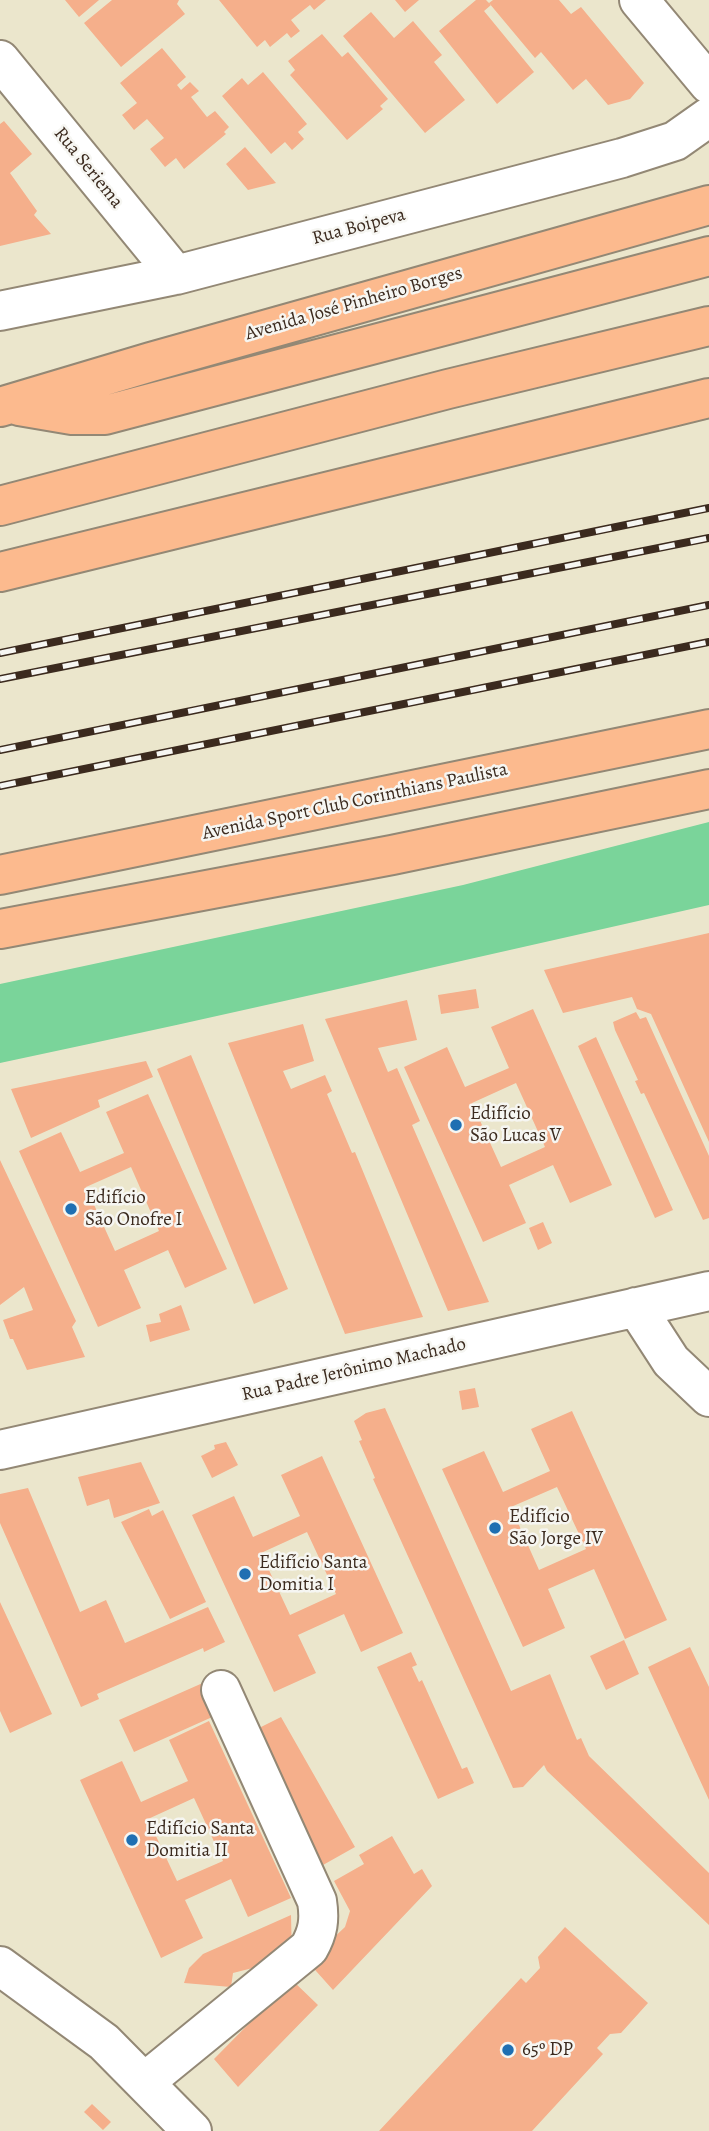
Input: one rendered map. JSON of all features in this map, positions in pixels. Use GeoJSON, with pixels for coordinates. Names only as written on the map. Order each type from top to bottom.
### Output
{"type":"FeatureCollection","features":[{"type":"Feature","properties":{"kind":"main road","name":"Avenida José Pinheiro Borges"},"geometry":{"type":"LineString","coordinates":[[5,406],[165,358],[709,205]]}},
{"type":"Feature","properties":{"kind":"main road"},"geometry":{"type":"LineString","coordinates":[[5,406],[72,415],[105,415],[709,256]]}},
{"type":"Feature","properties":{"kind":"main road"},"geometry":{"type":"LineString","coordinates":[[0,506],[448,389],[709,326]]}},
{"type":"Feature","properties":{"kind":"main road"},"geometry":{"type":"LineString","coordinates":[[0,572],[709,398]]}},
{"type":"Feature","properties":{"kind":"main road","name":"Avenida Sport Club Corinthians Paulista"},"geometry":{"type":"LineString","coordinates":[[0,875],[709,729]]}},
{"type":"Feature","properties":{"kind":"main road"},"geometry":{"type":"LineString","coordinates":[[0,929],[392,855],[709,789]]}},
{"type":"Feature","properties":{"kind":"street"},"geometry":{"type":"LineString","coordinates":[[639,0],[709,84]]}},
{"type":"Feature","properties":{"kind":"street","name":"Rua Seriema"},"geometry":{"type":"LineString","coordinates":[[0,60],[176,275]]}},
{"type":"Feature","properties":{"kind":"street","name":"Rua Boipeva"},"geometry":{"type":"LineString","coordinates":[[0,311],[176,275],[622,158],[675,141],[709,117]]}},
{"type":"Feature","properties":{"kind":"street","name":"Rua Padre Jerônimo Machado"},"geometry":{"type":"LineString","coordinates":[[0,1450],[709,1291]]}},
{"type":"Feature","properties":{"kind":"street"},"geometry":{"type":"LineString","coordinates":[[636,1307],[671,1361],[709,1397]]}},
{"type":"Feature","properties":{"kind":"street"},"geometry":{"type":"LineString","coordinates":[[146,2081],[309,1948],[320,1918],[317,1901],[221,1690]]}},
{"type":"Feature","properties":{"kind":"street"},"geometry":{"type":"LineString","coordinates":[[0,1966],[104,2042],[146,2081],[192,2131]]}},
{"type":"Feature","properties":{"kind":"green space"},"geometry":{"type":"Polygon","coordinates":[[[709,822],[709,905],[0,1063],[0,984],[463,885],[709,822]]]}},
{"type":"Feature","properties":{"kind":"building"},"geometry":{"type":"Polygon","coordinates":[[[65,0],[99,0],[79,17],[65,0]]]}},
{"type":"Feature","properties":{"kind":"building"},"geometry":{"type":"Polygon","coordinates":[[[112,0],[179,0],[177,4],[185,14],[121,67],[84,23],[112,0]]]}},
{"type":"Feature","properties":{"kind":"building"},"geometry":{"type":"Polygon","coordinates":[[[219,0],[326,0],[314,10],[310,5],[291,20],[300,31],[291,38],[287,33],[270,47],[265,40],[257,47],[219,0]]]}},
{"type":"Feature","properties":{"kind":"building"},"geometry":{"type":"Polygon","coordinates":[[[395,0],[419,0],[405,12],[395,0]]]}},
{"type":"Feature","properties":{"kind":"building"},"geometry":{"type":"Polygon","coordinates":[[[476,0],[486,0],[491,5],[484,11],[534,72],[497,104],[439,31],[476,0]]]}},
{"type":"Feature","properties":{"kind":"building"},"geometry":{"type":"Polygon","coordinates":[[[493,0],[559,0],[571,14],[581,7],[644,83],[630,99],[608,105],[586,79],[573,90],[541,52],[535,58],[489,3],[493,0]]]}},
{"type":"Feature","properties":{"kind":"building"},"geometry":{"type":"Polygon","coordinates":[[[371,12],[394,38],[413,21],[442,55],[434,62],[465,100],[425,133],[343,36],[371,12]]]}},
{"type":"Feature","properties":{"kind":"building"},"geometry":{"type":"Polygon","coordinates":[[[322,34],[342,57],[348,52],[388,99],[380,106],[383,109],[347,140],[290,75],[295,70],[288,61],[322,34]]]}},
{"type":"Feature","properties":{"kind":"building"},"geometry":{"type":"Polygon","coordinates":[[[162,48],[186,77],[177,85],[181,90],[190,82],[199,91],[191,97],[207,117],[215,111],[229,127],[224,132],[226,134],[184,169],[176,158],[165,167],[150,149],[164,138],[147,119],[134,130],[122,115],[137,103],[120,83],[162,48]]]}},
{"type":"Feature","properties":{"kind":"building"},"geometry":{"type":"Polygon","coordinates":[[[263,72],[307,124],[298,132],[304,139],[292,150],[285,142],[271,154],[222,96],[242,78],[248,85],[263,72]]]}},
{"type":"Feature","properties":{"kind":"building"},"geometry":{"type":"Polygon","coordinates":[[[4,121],[32,154],[10,173],[37,211],[34,215],[51,234],[0,246],[0,124],[4,121]]]}},
{"type":"Feature","properties":{"kind":"building"},"geometry":{"type":"Polygon","coordinates":[[[245,147],[276,183],[248,190],[226,164],[245,147]]]}},
{"type":"Feature","properties":{"kind":"building"},"geometry":{"type":"Polygon","coordinates":[[[709,933],[709,1142],[651,1014],[637,1009],[632,997],[563,1013],[544,970],[709,933]]]}},
{"type":"Feature","properties":{"kind":"building"},"geometry":{"type":"Polygon","coordinates":[[[476,989],[479,1008],[441,1014],[438,995],[476,989]]]}},
{"type":"Feature","properties":{"kind":"building"},"geometry":{"type":"Polygon","coordinates":[[[407,1000],[417,1040],[378,1048],[388,1072],[397,1068],[420,1121],[412,1125],[489,1302],[448,1311],[325,1019],[407,1000]]]}},
{"type":"Feature","properties":{"kind":"building","name":"Edifício São Lucas V"},"geometry":{"type":"Polygon","coordinates":[[[533,1009],[612,1185],[570,1203],[553,1165],[509,1185],[526,1223],[483,1242],[404,1067],[447,1047],[465,1087],[509,1068],[491,1027],[533,1009]],[[516,1083],[472,1103],[501,1167],[545,1147],[516,1083]]]}},
{"type":"Feature","properties":{"kind":"building"},"geometry":{"type":"Polygon","coordinates":[[[636,1012],[640,1019],[646,1017],[709,1156],[709,1218],[703,1220],[644,1093],[641,1094],[635,1081],[638,1080],[615,1030],[613,1022],[636,1012]]]}},
{"type":"Feature","properties":{"kind":"building"},"geometry":{"type":"Polygon","coordinates":[[[303,1024],[314,1061],[283,1071],[291,1089],[325,1075],[332,1091],[327,1094],[352,1153],[355,1152],[423,1317],[345,1334],[228,1043],[303,1024]]]}},
{"type":"Feature","properties":{"kind":"building"},"geometry":{"type":"Polygon","coordinates":[[[596,1037],[673,1210],[655,1218],[578,1046],[596,1037]]]}},
{"type":"Feature","properties":{"kind":"building"},"geometry":{"type":"Polygon","coordinates":[[[191,1055],[288,1289],[254,1304],[157,1069],[191,1055]]]}},
{"type":"Feature","properties":{"kind":"building"},"geometry":{"type":"Polygon","coordinates":[[[146,1061],[153,1077],[98,1100],[100,1107],[31,1138],[11,1089],[146,1061]]]}},
{"type":"Feature","properties":{"kind":"building","name":"Edifício São Onofre I"},"geometry":{"type":"Polygon","coordinates":[[[148,1094],[227,1269],[185,1288],[168,1250],[124,1270],[141,1308],[98,1327],[19,1151],[61,1132],[80,1172],[124,1153],[106,1112],[148,1094]],[[131,1167],[86,1187],[115,1251],[159,1231],[131,1167]]]}},
{"type":"Feature","properties":{"kind":"building"},"geometry":{"type":"Polygon","coordinates":[[[0,1160],[76,1321],[72,1327],[85,1357],[27,1370],[13,1339],[10,1339],[3,1320],[33,1310],[24,1287],[0,1305],[0,1160]]]}},
{"type":"Feature","properties":{"kind":"building"},"geometry":{"type":"Polygon","coordinates":[[[543,1222],[552,1243],[538,1250],[529,1228],[543,1222]]]}},
{"type":"Feature","properties":{"kind":"building"},"geometry":{"type":"Polygon","coordinates":[[[181,1305],[190,1330],[150,1342],[146,1325],[161,1322],[159,1314],[181,1305]]]}},
{"type":"Feature","properties":{"kind":"building"},"geometry":{"type":"Polygon","coordinates":[[[475,1388],[479,1407],[462,1410],[459,1391],[475,1388]]]}},
{"type":"Feature","properties":{"kind":"building"},"geometry":{"type":"Polygon","coordinates":[[[385,1408],[511,1691],[550,1674],[577,1740],[581,1738],[589,1756],[709,1873],[709,1925],[547,1771],[544,1765],[523,1787],[513,1788],[373,1479],[375,1478],[359,1441],[362,1440],[354,1421],[366,1413],[385,1408]]]}},
{"type":"Feature","properties":{"kind":"building","name":"Edifício São Jorge IV"},"geometry":{"type":"Polygon","coordinates":[[[572,1411],[667,1620],[625,1639],[594,1569],[548,1589],[565,1628],[523,1647],[442,1469],[484,1451],[503,1492],[550,1471],[531,1429],[572,1411]],[[557,1487],[511,1507],[539,1570],[586,1549],[557,1487]]]}},
{"type":"Feature","properties":{"kind":"building"},"geometry":{"type":"Polygon","coordinates":[[[226,1442],[238,1465],[212,1478],[201,1456],[215,1449],[214,1445],[226,1442]]]}},
{"type":"Feature","properties":{"kind":"building","name":"Edifício Santa Domitia I"},"geometry":{"type":"Polygon","coordinates":[[[322,1456],[403,1633],[361,1652],[344,1614],[298,1635],[316,1673],[274,1692],[192,1515],[234,1496],[253,1537],[300,1516],[281,1475],[322,1456]],[[307,1532],[261,1553],[290,1615],[336,1594],[307,1532]]]}},
{"type":"Feature","properties":{"kind":"building"},"geometry":{"type":"Polygon","coordinates":[[[141,1462],[160,1503],[114,1518],[109,1499],[87,1506],[78,1477],[141,1462]]]}},
{"type":"Feature","properties":{"kind":"building"},"geometry":{"type":"Polygon","coordinates":[[[28,1488],[80,1612],[106,1600],[125,1643],[208,1607],[225,1642],[204,1652],[203,1648],[97,1694],[99,1699],[81,1707],[0,1523],[0,1494],[28,1488]]]}},
{"type":"Feature","properties":{"kind":"building"},"geometry":{"type":"Polygon","coordinates":[[[149,1509],[152,1516],[163,1510],[206,1602],[170,1619],[121,1522],[149,1509]]]}},
{"type":"Feature","properties":{"kind":"building"},"geometry":{"type":"Polygon","coordinates":[[[0,1602],[52,1714],[10,1733],[0,1711],[0,1602]]]}},
{"type":"Feature","properties":{"kind":"building"},"geometry":{"type":"Polygon","coordinates":[[[624,1640],[639,1674],[606,1690],[590,1656],[624,1640]]]}},
{"type":"Feature","properties":{"kind":"building"},"geometry":{"type":"Polygon","coordinates":[[[690,1647],[709,1687],[709,1800],[648,1667],[690,1647]]]}},
{"type":"Feature","properties":{"kind":"building"},"geometry":{"type":"Polygon","coordinates":[[[411,1652],[417,1665],[412,1667],[419,1682],[422,1680],[462,1769],[467,1767],[474,1783],[438,1799],[377,1667],[411,1652]]]}},
{"type":"Feature","properties":{"kind":"building"},"geometry":{"type":"Polygon","coordinates":[[[205,1682],[219,1714],[134,1752],[119,1720],[205,1682]]]}},
{"type":"Feature","properties":{"kind":"building"},"geometry":{"type":"Polygon","coordinates":[[[281,1717],[355,1847],[323,1865],[284,1798],[253,1731],[281,1717]]]}},
{"type":"Feature","properties":{"kind":"building","name":"Edifício Santa Domitia II"},"geometry":{"type":"Polygon","coordinates":[[[209,1721],[291,1898],[248,1917],[231,1879],[185,1900],[203,1938],[161,1958],[80,1780],[122,1761],[141,1802],[188,1781],[169,1740],[209,1721]],[[194,1798],[148,1819],[177,1881],[223,1861],[194,1798]]]}},
{"type":"Feature","properties":{"kind":"building"},"geometry":{"type":"Polygon","coordinates":[[[392,1836],[414,1874],[422,1869],[432,1886],[333,1990],[308,1962],[345,1927],[350,1911],[334,1881],[364,1864],[359,1855],[392,1836]]]}},
{"type":"Feature","properties":{"kind":"building"},"geometry":{"type":"Polygon","coordinates":[[[291,1915],[292,1958],[233,1973],[231,1987],[184,1983],[189,1968],[203,1954],[291,1915]]]}},
{"type":"Feature","properties":{"kind":"building"},"geometry":{"type":"Polygon","coordinates":[[[565,1927],[648,2003],[621,2033],[610,2034],[597,2048],[603,2054],[532,2131],[379,2131],[521,1978],[526,1983],[540,1968],[538,1957],[565,1927]]]}},
{"type":"Feature","properties":{"kind":"building"},"geometry":{"type":"Polygon","coordinates":[[[292,1980],[318,2005],[238,2087],[214,2059],[292,1980]]]}},
{"type":"Feature","properties":{"kind":"building"},"geometry":{"type":"Polygon","coordinates":[[[92,2104],[111,2122],[103,2130],[84,2112],[92,2104]]]}},
{"type":"Feature","properties":{"kind":"railway"},"geometry":{"type":"LineString","coordinates":[[0,653],[709,508]]}},
{"type":"Feature","properties":{"kind":"railway"},"geometry":{"type":"LineString","coordinates":[[0,679],[709,538]]}},
{"type":"Feature","properties":{"kind":"railway"},"geometry":{"type":"LineString","coordinates":[[0,750],[709,605]]}},
{"type":"Feature","properties":{"kind":"railway"},"geometry":{"type":"LineString","coordinates":[[0,786],[709,642]]}},
{"type":"Feature","properties":{"kind":"place","name":"Edifício São Lucas V"},"geometry":{"type":"Point","coordinates":[456,1125]}},
{"type":"Feature","properties":{"kind":"place","name":"Edifício São Onofre I"},"geometry":{"type":"Point","coordinates":[71,1209]}},
{"type":"Feature","properties":{"kind":"place","name":"Edifício São Jorge IV"},"geometry":{"type":"Point","coordinates":[495,1528]}},
{"type":"Feature","properties":{"kind":"place","name":"Edifício Santa Domitia I"},"geometry":{"type":"Point","coordinates":[245,1574]}},
{"type":"Feature","properties":{"kind":"place","name":"Edifício Santa Domitia II"},"geometry":{"type":"Point","coordinates":[132,1840]}},
{"type":"Feature","properties":{"kind":"place","name":"65º DP"},"geometry":{"type":"Point","coordinates":[508,2050]}}]}
